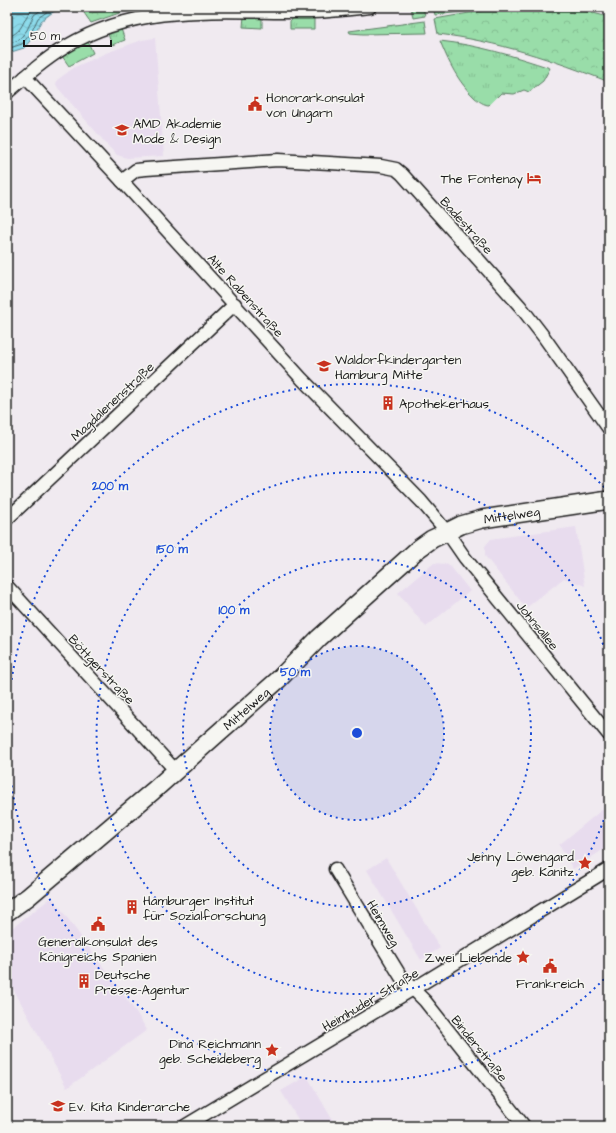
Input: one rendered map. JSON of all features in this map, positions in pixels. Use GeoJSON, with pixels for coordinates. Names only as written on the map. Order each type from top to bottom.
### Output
{"type":"FeatureCollection","features":[{"type":"Feature","properties":{"kind":"street"},"geometry":{"type":"LineString","coordinates":[[7,93],[53,55],[78,40],[114,25],[140,18],[170,13],[235,10],[311,12],[370,7]]}},
{"type":"Feature","properties":{"kind":"street","name":"Alte Rabenstraße"},"geometry":{"type":"LineString","coordinates":[[25,77],[235,304],[302,380],[422,501],[447,532]]}},
{"type":"Feature","properties":{"kind":"street","name":"Badestraße"},"geometry":{"type":"LineString","coordinates":[[122,181],[136,170],[278,160],[389,167],[396,169],[445,221],[535,324],[609,429]]}},
{"type":"Feature","properties":{"kind":"street","name":"Magdalenenstraße"},"geometry":{"type":"LineString","coordinates":[[7,519],[235,304]]}},
{"type":"Feature","properties":{"kind":"street","name":"Mittelweg"},"geometry":{"type":"LineString","coordinates":[[7,912],[34,892],[176,771],[278,680],[319,638],[413,553],[432,539],[461,525],[482,519],[609,500]]}},
{"type":"Feature","properties":{"kind":"street","name":"Johnsallee"},"geometry":{"type":"LineString","coordinates":[[447,532],[465,558],[609,735]]}},
{"type":"Feature","properties":{"kind":"street","name":"Böttgerstraße"},"geometry":{"type":"LineString","coordinates":[[7,586],[176,771]]}},
{"type":"Feature","properties":{"kind":"street","name":"Heimweg"},"geometry":{"type":"LineString","coordinates":[[335,869],[399,974],[413,989]]}},
{"type":"Feature","properties":{"kind":"street","name":"Heimhuder Straße"},"geometry":{"type":"LineString","coordinates":[[185,1126],[609,870]]}},
{"type":"Feature","properties":{"kind":"street","name":"Binderstraße"},"geometry":{"type":"LineString","coordinates":[[413,989],[425,1001],[524,1126]]}},
{"type":"Feature","properties":{"kind":"shaded area"},"geometry":{"type":"Polygon","coordinates":[[[155,38],[164,156],[127,158],[117,155],[109,147],[56,84],[57,80],[75,67],[106,53],[142,40],[155,38]]]}},
{"type":"Feature","properties":{"kind":"shaded area"},"geometry":{"type":"Polygon","coordinates":[[[576,527],[585,586],[564,578],[526,608],[485,556],[485,546],[491,539],[576,527]]]}},
{"type":"Feature","properties":{"kind":"shaded area"},"geometry":{"type":"Polygon","coordinates":[[[434,563],[446,564],[451,567],[470,591],[426,627],[398,593],[434,563]]]}},
{"type":"Feature","properties":{"kind":"shaded area"},"geometry":{"type":"Polygon","coordinates":[[[609,804],[609,846],[573,869],[559,845],[609,804]]]}},
{"type":"Feature","properties":{"kind":"shaded area"},"geometry":{"type":"Polygon","coordinates":[[[386,858],[440,948],[421,960],[367,870],[386,858]]]}},
{"type":"Feature","properties":{"kind":"shaded area"},"geometry":{"type":"Polygon","coordinates":[[[52,897],[136,1012],[147,1030],[67,1088],[7,977],[7,932],[52,897]]]}},
{"type":"Feature","properties":{"kind":"shaded area"},"geometry":{"type":"Polygon","coordinates":[[[307,1076],[336,1126],[302,1126],[281,1091],[307,1076]]]}},
{"type":"Feature","properties":{"kind":"green space"},"geometry":{"type":"Polygon","coordinates":[[[80,7],[144,7],[125,11],[91,23],[80,7]]]}},
{"type":"Feature","properties":{"kind":"green space"},"geometry":{"type":"Polygon","coordinates":[[[411,7],[423,7],[425,16],[413,18],[411,7]]]}},
{"type":"Feature","properties":{"kind":"green space"},"geometry":{"type":"Polygon","coordinates":[[[433,7],[481,7],[461,12],[435,15],[433,7]]]}},
{"type":"Feature","properties":{"kind":"green space"},"geometry":{"type":"Polygon","coordinates":[[[503,7],[569,7],[609,17],[609,82],[567,66],[504,46],[438,34],[435,19],[503,7]]]}},
{"type":"Feature","properties":{"kind":"green space"},"geometry":{"type":"Polygon","coordinates":[[[244,16],[262,16],[262,28],[243,27],[244,16]]]}},
{"type":"Feature","properties":{"kind":"green space"},"geometry":{"type":"Polygon","coordinates":[[[292,17],[314,17],[314,29],[290,29],[290,21],[292,17]]]}},
{"type":"Feature","properties":{"kind":"green space"},"geometry":{"type":"Polygon","coordinates":[[[425,21],[427,33],[363,34],[350,33],[349,31],[425,21]]]}},
{"type":"Feature","properties":{"kind":"green space"},"geometry":{"type":"Polygon","coordinates":[[[121,29],[125,40],[112,45],[108,34],[121,29]]]}},
{"type":"Feature","properties":{"kind":"green space"},"geometry":{"type":"Polygon","coordinates":[[[440,41],[468,45],[523,59],[550,68],[543,81],[529,92],[524,90],[514,94],[501,93],[489,105],[487,105],[475,98],[459,79],[440,41]]]}},
{"type":"Feature","properties":{"kind":"green space"},"geometry":{"type":"Polygon","coordinates":[[[88,42],[93,53],[69,66],[62,56],[88,42]]]}},
{"type":"Feature","properties":{"kind":"water"},"geometry":{"type":"Polygon","coordinates":[[[7,7],[64,7],[53,12],[41,21],[35,35],[24,48],[8,53],[7,7]]]}},
{"type":"Feature","properties":{"kind":"place","name":"Honorarkonsulat von Ungarn"},"geometry":{"type":"Point","coordinates":[255,104]}},
{"type":"Feature","properties":{"kind":"place","name":"AMD Akademie Mode & Design"},"geometry":{"type":"Point","coordinates":[122,130]}},
{"type":"Feature","properties":{"kind":"place","name":"The Fontenay"},"geometry":{"type":"Point","coordinates":[534,178]}},
{"type":"Feature","properties":{"kind":"place","name":"Waldorfkindergarten Hamburg Mitte"},"geometry":{"type":"Point","coordinates":[324,366]}},
{"type":"Feature","properties":{"kind":"place","name":"Apothekerhaus"},"geometry":{"type":"Point","coordinates":[388,403]}},
{"type":"Feature","properties":{"kind":"place","name":"Jenny Löwengard geb. Kanitz"},"geometry":{"type":"Point","coordinates":[585,863]}},
{"type":"Feature","properties":{"kind":"place","name":"Hamburger Institut für Sozialforschung"},"geometry":{"type":"Point","coordinates":[132,907]}},
{"type":"Feature","properties":{"kind":"place","name":"Generalkonsulat des Königreichs Spanien"},"geometry":{"type":"Point","coordinates":[98,924]}},
{"type":"Feature","properties":{"kind":"place","name":"Zwei Liebende"},"geometry":{"type":"Point","coordinates":[523,957]}},
{"type":"Feature","properties":{"kind":"place","name":"Frankreich"},"geometry":{"type":"Point","coordinates":[550,966]}},
{"type":"Feature","properties":{"kind":"place","name":"Deutsche Presse-Agentur"},"geometry":{"type":"Point","coordinates":[84,981]}},
{"type":"Feature","properties":{"kind":"place","name":"Dina Reichmann geb. Scheideberg"},"geometry":{"type":"Point","coordinates":[272,1050]}},
{"type":"Feature","properties":{"kind":"place","name":"Ev. Kita Kinderarche"},"geometry":{"type":"Point","coordinates":[58,1106]}}]}
